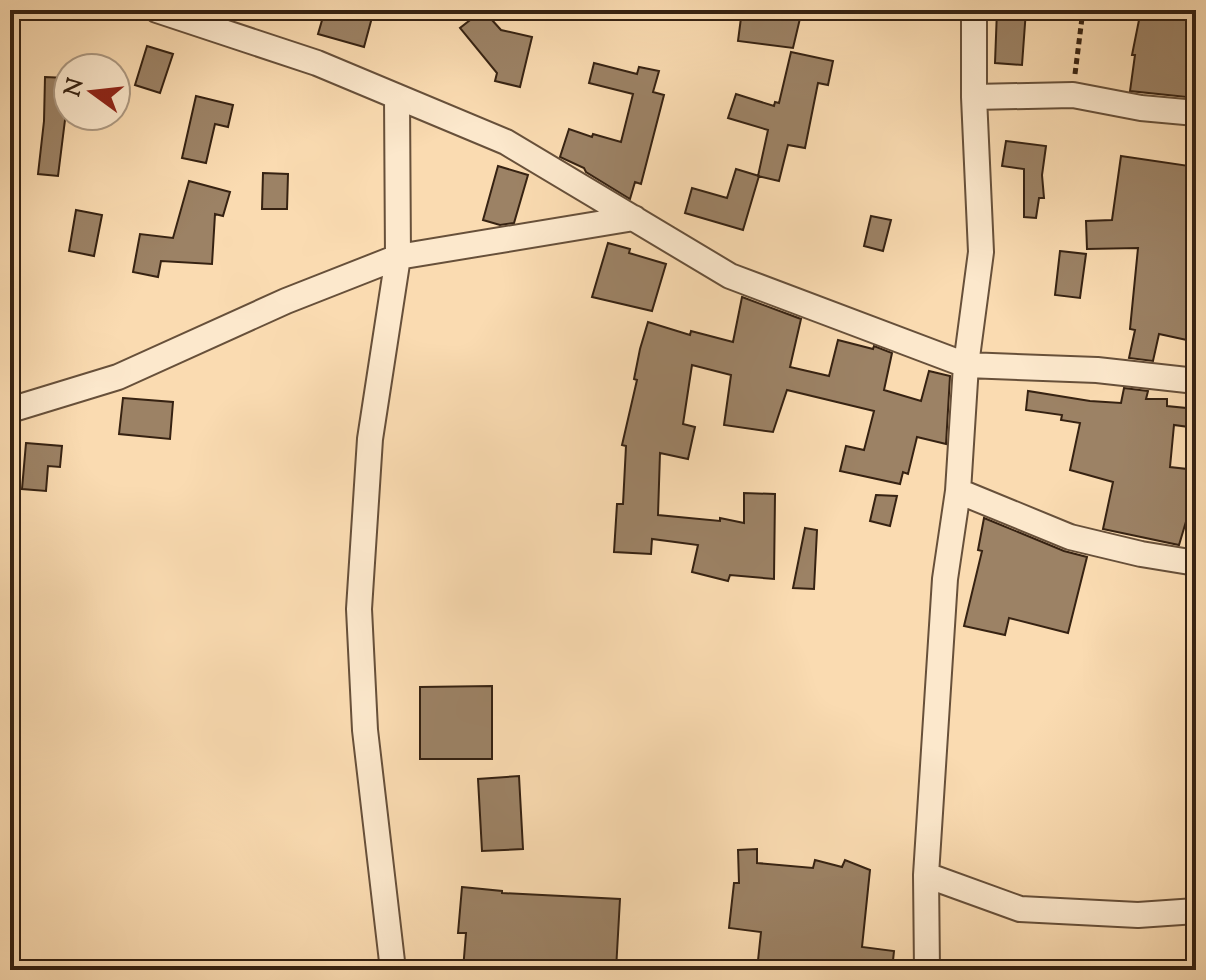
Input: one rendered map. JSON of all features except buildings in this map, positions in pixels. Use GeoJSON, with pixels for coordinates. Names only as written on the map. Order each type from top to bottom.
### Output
{"type":"FeatureCollection","features":[{"type":"Feature","properties":{"kind":"street"},"geometry":{"type":"LineString","coordinates":[[157,10],[317,63],[506,142],[730,276],[966,365],[1097,370],[1196,381]]}},
{"type":"Feature","properties":{"kind":"street"},"geometry":{"type":"LineString","coordinates":[[927,970],[926,875],[945,579],[958,491],[966,365],[981,252],[974,97],[974,10]]}},
{"type":"Feature","properties":{"kind":"street"},"geometry":{"type":"LineString","coordinates":[[974,97],[1073,95],[1141,108],[1196,113]]}},
{"type":"Feature","properties":{"kind":"street"},"geometry":{"type":"LineString","coordinates":[[393,970],[365,730],[359,609],[370,439],[398,257],[397,97]]}},
{"type":"Feature","properties":{"kind":"street"},"geometry":{"type":"LineString","coordinates":[[10,410],[118,377],[286,301],[398,257],[634,218]]}},
{"type":"Feature","properties":{"kind":"street"},"geometry":{"type":"LineString","coordinates":[[958,491],[1070,537],[1196,563]]}},
{"type":"Feature","properties":{"kind":"street"},"geometry":{"type":"LineString","coordinates":[[926,875],[1020,909],[1138,915],[1196,911]]}},
{"type":"Feature","properties":{"kind":"path"},"geometry":{"type":"LineString","coordinates":[[1073,95],[1083,10]]}}]}
